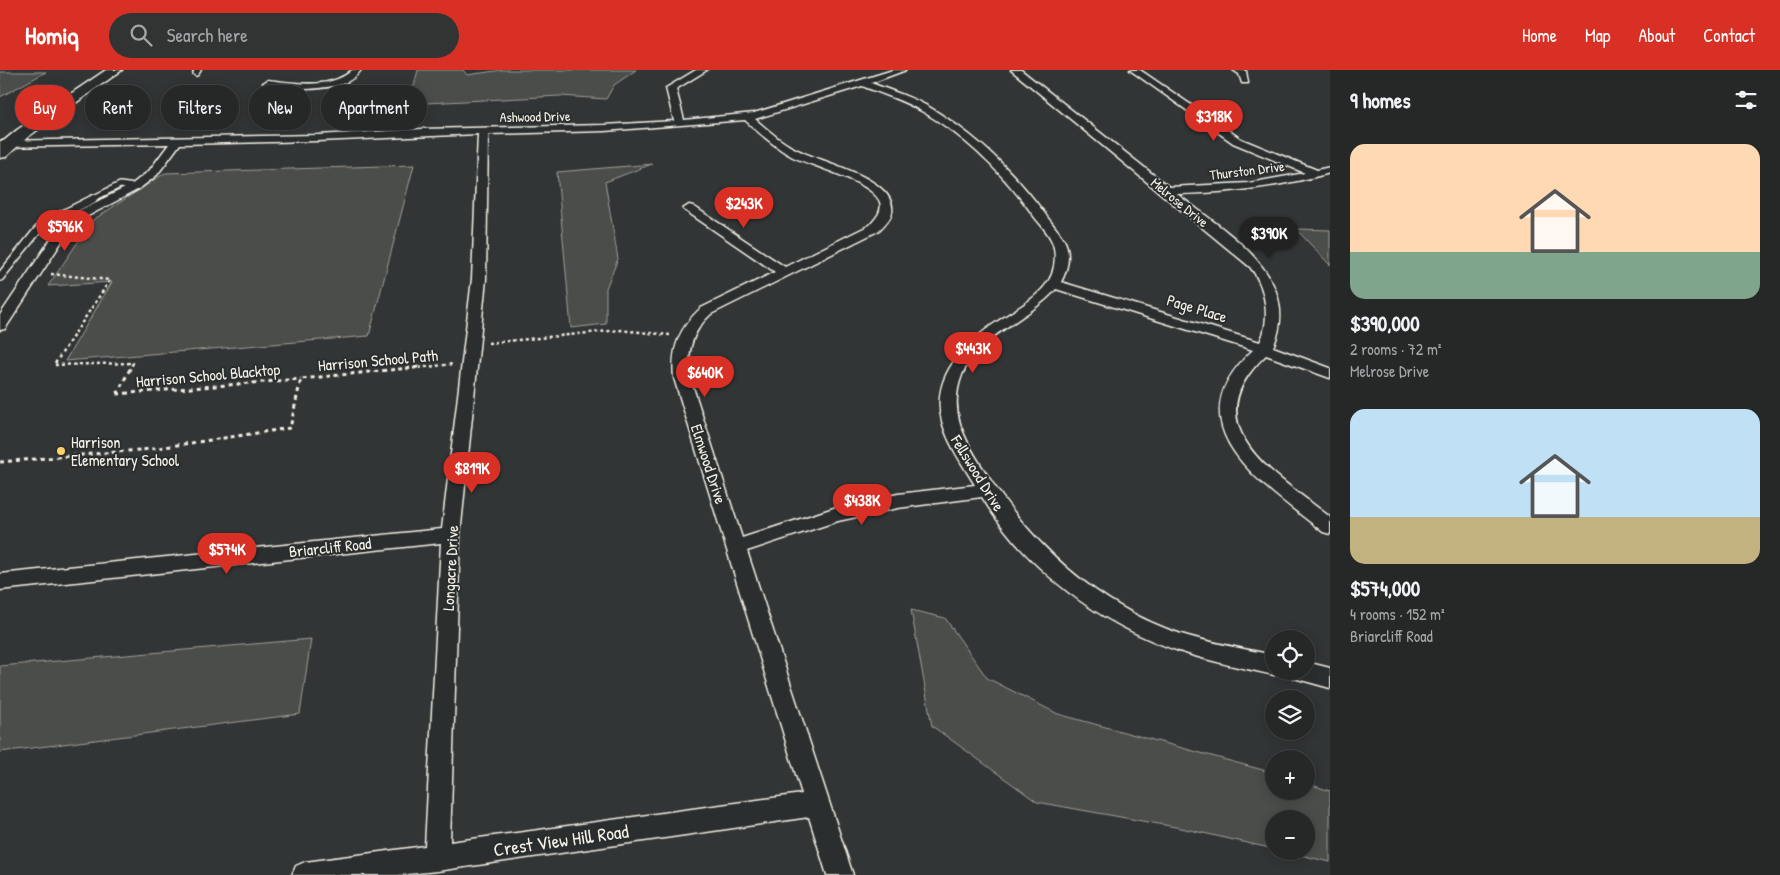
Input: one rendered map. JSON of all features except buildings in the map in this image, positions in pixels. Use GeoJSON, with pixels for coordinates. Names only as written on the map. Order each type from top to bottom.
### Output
{"type":"FeatureCollection","features":[{"type":"Feature","properties":{"kind":"main road"},"geometry":{"type":"LineString","coordinates":[[4,146],[115,70]]}},
{"type":"Feature","properties":{"kind":"street"},"geometry":{"type":"LineString","coordinates":[[268,83],[323,85],[348,78],[357,70]]}},
{"type":"Feature","properties":{"kind":"street"},"geometry":{"type":"LineString","coordinates":[[680,123],[671,88],[703,70]]}},
{"type":"Feature","properties":{"kind":"street","name":"Ashwood Drive"},"geometry":{"type":"LineString","coordinates":[[4,146],[177,140],[318,138],[483,130],[604,128],[680,123],[747,117],[784,108],[902,70]]}},
{"type":"Feature","properties":{"kind":"street","name":"Melrose Drive"},"geometry":{"type":"LineString","coordinates":[[1015,70],[1245,255],[1259,269],[1268,289],[1272,309],[1271,332],[1264,348],[1251,361],[1233,388],[1225,412],[1232,437],[1245,455],[1330,527]]}},
{"type":"Feature","properties":{"kind":"street"},"geometry":{"type":"LineString","coordinates":[[1134,70],[1237,141],[1317,174]]}},
{"type":"Feature","properties":{"kind":"street"},"geometry":{"type":"LineString","coordinates":[[1237,70],[1243,74],[1245,81]]}},
{"type":"Feature","properties":{"kind":"street","name":"Fellswood Drive"},"geometry":{"type":"LineString","coordinates":[[864,83],[936,115],[1011,177],[1059,243],[1063,256],[1062,265],[1052,284],[1028,310],[989,332],[975,344],[955,373],[947,397],[950,428],[986,490],[1020,537],[1054,570],[1091,599],[1169,639],[1265,663]]}},
{"type":"Feature","properties":{"kind":"street","name":"Elmwood Drive"},"geometry":{"type":"LineString","coordinates":[[747,117],[770,138],[796,154],[846,173],[876,189],[885,200],[887,210],[884,220],[874,228],[784,272],[694,320],[684,338],[680,360],[682,378],[840,875]]}},
{"type":"Feature","properties":{"kind":"street","name":"Longacre Drive"},"geometry":{"type":"LineString","coordinates":[[437,858],[451,535],[479,279],[483,130]]}},
{"type":"Feature","properties":{"kind":"street"},"geometry":{"type":"LineString","coordinates":[[0,326],[34,272],[68,226],[82,214],[135,186],[153,173],[177,140]]}},
{"type":"Feature","properties":{"kind":"street","name":"Thurston Drive"},"geometry":{"type":"LineString","coordinates":[[1166,191],[1251,188],[1330,170]]}},
{"type":"Feature","properties":{"kind":"street"},"geometry":{"type":"LineString","coordinates":[[689,209],[784,272]]}},
{"type":"Feature","properties":{"kind":"street","name":"Page Place"},"geometry":{"type":"LineString","coordinates":[[1052,284],[1175,318],[1330,373]]}},
{"type":"Feature","properties":{"kind":"street"},"geometry":{"type":"LineString","coordinates":[[736,547],[837,514],[898,501],[986,490]]}},
{"type":"Feature","properties":{"kind":"street","name":"Briarcliff Road"},"geometry":{"type":"LineString","coordinates":[[0,582],[451,535]]}},
{"type":"Feature","properties":{"kind":"street"},"geometry":{"type":"LineString","coordinates":[[1315,674],[1330,678]]}},
{"type":"Feature","properties":{"kind":"street","name":"Crest View Hill Road"},"geometry":{"type":"LineString","coordinates":[[305,875],[817,804]]}},
{"type":"Feature","properties":{"kind":"lane"},"geometry":{"type":"LineString","coordinates":[[0,277],[47,222],[120,185],[135,186]]}},
{"type":"Feature","properties":{"kind":"lane"},"geometry":{"type":"LineString","coordinates":[[40,228],[68,226]]}},
{"type":"Feature","properties":{"kind":"path","name":"Harrison School Blacktop"},"geometry":{"type":"LineString","coordinates":[[34,272],[110,280],[54,365],[133,363],[117,394],[301,379]]}},
{"type":"Feature","properties":{"kind":"path"},"geometry":{"type":"LineString","coordinates":[[472,344],[619,330],[646,331],[684,338]]}},
{"type":"Feature","properties":{"kind":"path","name":"Harrison School Path"},"geometry":{"type":"LineString","coordinates":[[0,462],[151,449],[290,428],[301,379],[470,363]]}},
{"type":"Feature","properties":{"kind":"shaded area"},"geometry":{"type":"Polygon","coordinates":[[[418,70],[463,70],[467,75],[503,70],[636,70],[614,85],[606,99],[560,96],[427,103],[427,85],[414,85],[418,70]]]}},
{"type":"Feature","properties":{"kind":"shaded area"},"geometry":{"type":"Polygon","coordinates":[[[0,72],[46,72],[22,85],[15,85],[15,89],[0,97],[0,72]]]}},
{"type":"Feature","properties":{"kind":"shaded area"},"geometry":{"type":"Polygon","coordinates":[[[652,164],[605,182],[618,259],[606,288],[606,324],[571,328],[557,172],[652,164]]]}},
{"type":"Feature","properties":{"kind":"shaded area"},"geometry":{"type":"Polygon","coordinates":[[[414,165],[369,336],[65,361],[112,282],[48,286],[93,220],[165,173],[414,165]]]}},
{"type":"Feature","properties":{"kind":"shaded area"},"geometry":{"type":"Polygon","coordinates":[[[1296,229],[1330,230],[1330,265],[1296,229]]]}},
{"type":"Feature","properties":{"kind":"shaded area"},"geometry":{"type":"Polygon","coordinates":[[[911,610],[945,618],[987,678],[1058,714],[1265,771],[1265,800],[1315,800],[1315,786],[1330,791],[1330,862],[1315,858],[1315,810],[1265,810],[1265,847],[1181,828],[1037,802],[932,726],[911,610]]]}},
{"type":"Feature","properties":{"kind":"shaded area"},"geometry":{"type":"Polygon","coordinates":[[[311,639],[300,714],[0,752],[0,666],[311,639]]]}},
{"type":"Feature","properties":{"kind":"place","name":"Harrison Elementary School"},"geometry":{"type":"Point","coordinates":[61,451]}}]}
